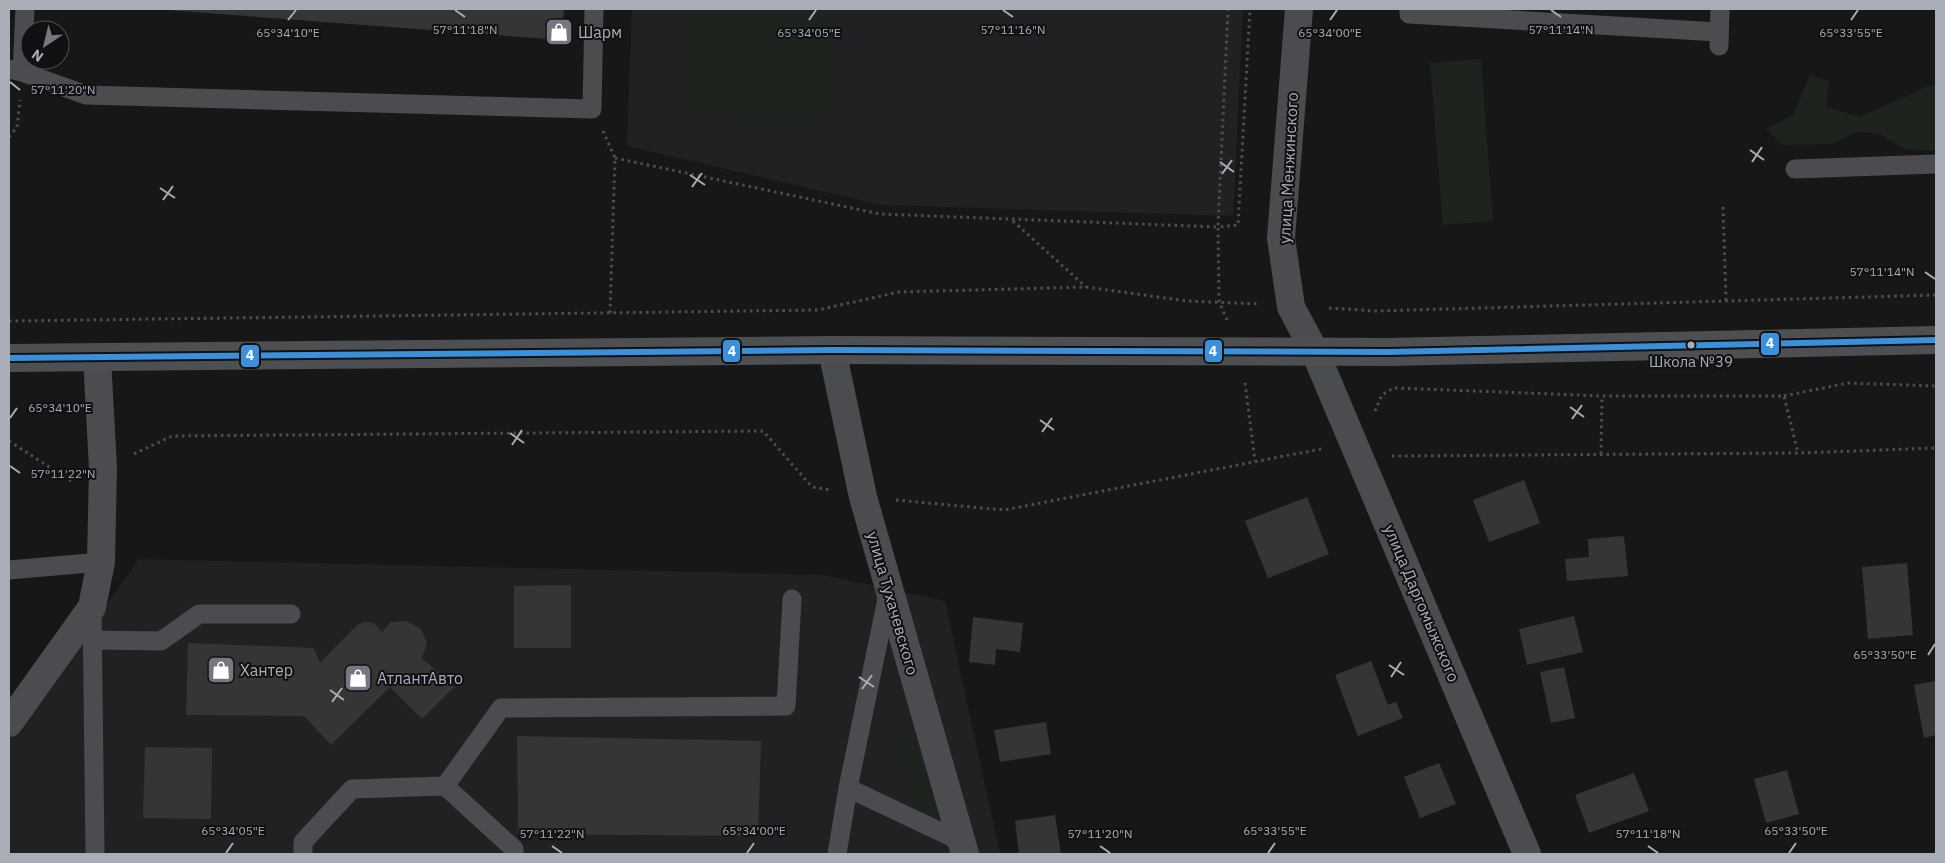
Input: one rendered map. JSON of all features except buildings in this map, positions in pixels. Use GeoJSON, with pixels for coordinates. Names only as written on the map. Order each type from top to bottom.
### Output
{"type":"FeatureCollection","features":[{"type":"Feature","properties":{"kind":"main road"},"geometry":{"type":"LineString","coordinates":[[9,358],[832,350],[1388,352],[1936,340]]}},
{"type":"Feature","properties":{"kind":"street","name":"улица Менжинского"},"geometry":{"type":"LineString","coordinates":[[1299,9],[1281,238],[1291,307],[1315,352]]}},
{"type":"Feature","properties":{"kind":"street","name":"улица Тухачевского"},"geometry":{"type":"LineString","coordinates":[[832,350],[863,496],[964,848]]}},
{"type":"Feature","properties":{"kind":"street","name":"улица Даргомыжского"},"geometry":{"type":"LineString","coordinates":[[1315,352],[1527,854]]}},
{"type":"Feature","properties":{"kind":"street"},"geometry":{"type":"LineString","coordinates":[[9,723],[92,607],[101,562],[103,468],[97,358]]}},
{"type":"Feature","properties":{"kind":"lane"},"geometry":{"type":"LineString","coordinates":[[25,9],[16,71],[86,95],[592,109],[594,9]]}},
{"type":"Feature","properties":{"kind":"lane"},"geometry":{"type":"LineString","coordinates":[[1409,9],[1409,14],[1719,39],[1720,9]]}},
{"type":"Feature","properties":{"kind":"lane"},"geometry":{"type":"LineString","coordinates":[[1795,169],[1936,164]]}},
{"type":"Feature","properties":{"kind":"lane"},"geometry":{"type":"LineString","coordinates":[[9,570],[101,562]]}},
{"type":"Feature","properties":{"kind":"lane"},"geometry":{"type":"LineString","coordinates":[[837,854],[848,788],[889,590]]}},
{"type":"Feature","properties":{"kind":"lane"},"geometry":{"type":"LineString","coordinates":[[445,786],[501,708],[786,706],[792,599]]}},
{"type":"Feature","properties":{"kind":"lane"},"geometry":{"type":"LineString","coordinates":[[92,607],[95,854]]}},
{"type":"Feature","properties":{"kind":"lane"},"geometry":{"type":"LineString","coordinates":[[92,640],[162,641],[199,614],[291,614]]}},
{"type":"Feature","properties":{"kind":"lane"},"geometry":{"type":"LineString","coordinates":[[303,854],[303,842],[352,789],[445,786],[514,849],[514,854]]}},
{"type":"Feature","properties":{"kind":"lane"},"geometry":{"type":"LineString","coordinates":[[848,788],[964,848]]}},
{"type":"Feature","properties":{"kind":"path"},"geometry":{"type":"LineString","coordinates":[[1228,9],[1218,227],[1219,301],[1240,351],[1256,462]]}},
{"type":"Feature","properties":{"kind":"path"},"geometry":{"type":"LineString","coordinates":[[615,158],[880,214],[1218,227],[1238,225],[1250,9]]}},
{"type":"Feature","properties":{"kind":"path"},"geometry":{"type":"LineString","coordinates":[[9,137],[17,127],[16,71]]}},
{"type":"Feature","properties":{"kind":"path"},"geometry":{"type":"LineString","coordinates":[[592,109],[615,158],[610,313]]}},
{"type":"Feature","properties":{"kind":"path"},"geometry":{"type":"LineString","coordinates":[[1723,207],[1726,301]]}},
{"type":"Feature","properties":{"kind":"path"},"geometry":{"type":"LineString","coordinates":[[1013,220],[1086,288]]}},
{"type":"Feature","properties":{"kind":"path"},"geometry":{"type":"LineString","coordinates":[[9,321],[818,310],[899,292],[1086,288],[1187,301],[1219,301],[1376,311],[1936,295]]}},
{"type":"Feature","properties":{"kind":"path"},"geometry":{"type":"LineString","coordinates":[[1395,388],[1602,396],[1784,396],[1848,383],[1936,386]]}},
{"type":"Feature","properties":{"kind":"path"},"geometry":{"type":"LineString","coordinates":[[1601,454],[1602,396]]}},
{"type":"Feature","properties":{"kind":"path"},"geometry":{"type":"LineString","coordinates":[[1784,396],[1798,453]]}},
{"type":"Feature","properties":{"kind":"path"},"geometry":{"type":"LineString","coordinates":[[9,441],[75,484],[103,468],[172,436],[763,431],[812,487],[863,496]]}},
{"type":"Feature","properties":{"kind":"shaded area"},"geometry":{"type":"Polygon","coordinates":[[[632,9],[1243,9],[1233,216],[881,205],[627,146],[632,9]]]}},
{"type":"Feature","properties":{"kind":"shaded area"},"geometry":{"type":"Polygon","coordinates":[[[690,9],[840,9],[836,106],[831,115],[815,125],[701,118],[694,114],[684,99],[690,9]]]}},
{"type":"Feature","properties":{"kind":"shaded area"},"geometry":{"type":"Polygon","coordinates":[[[1481,59],[1493,221],[1443,225],[1430,63],[1481,59]]]}},
{"type":"Feature","properties":{"kind":"shaded area"},"geometry":{"type":"Polygon","coordinates":[[[1810,75],[1829,81],[1826,107],[1859,117],[1936,83],[1936,151],[1905,149],[1878,133],[1855,132],[1834,144],[1782,145],[1766,128],[1793,115],[1810,75]]]}},
{"type":"Feature","properties":{"kind":"shaded area"},"geometry":{"type":"Polygon","coordinates":[[[139,559],[824,575],[945,601],[1000,854],[9,854],[9,741],[139,559]]]}},
{"type":"Feature","properties":{"kind":"shaded area"},"geometry":{"type":"Polygon","coordinates":[[[904,713],[940,823],[911,794],[902,761],[904,713]]]}},
{"type":"Feature","properties":{"kind":"transit line","name":"4"},"geometry":{"type":"LineString","coordinates":[[9,358],[832,350],[1388,352],[1936,340]]}},
{"type":"Feature","properties":{"kind":"place","name":"Шарм"},"geometry":{"type":"Point","coordinates":[559,32]}},
{"type":"Feature","properties":{"kind":"place","name":"Школа №39"},"geometry":{"type":"Point","coordinates":[1691,345]}},
{"type":"Feature","properties":{"kind":"place","name":"Хантер"},"geometry":{"type":"Point","coordinates":[221,670]}},
{"type":"Feature","properties":{"kind":"place","name":"АтлантАвто"},"geometry":{"type":"Point","coordinates":[358,678]}}]}
